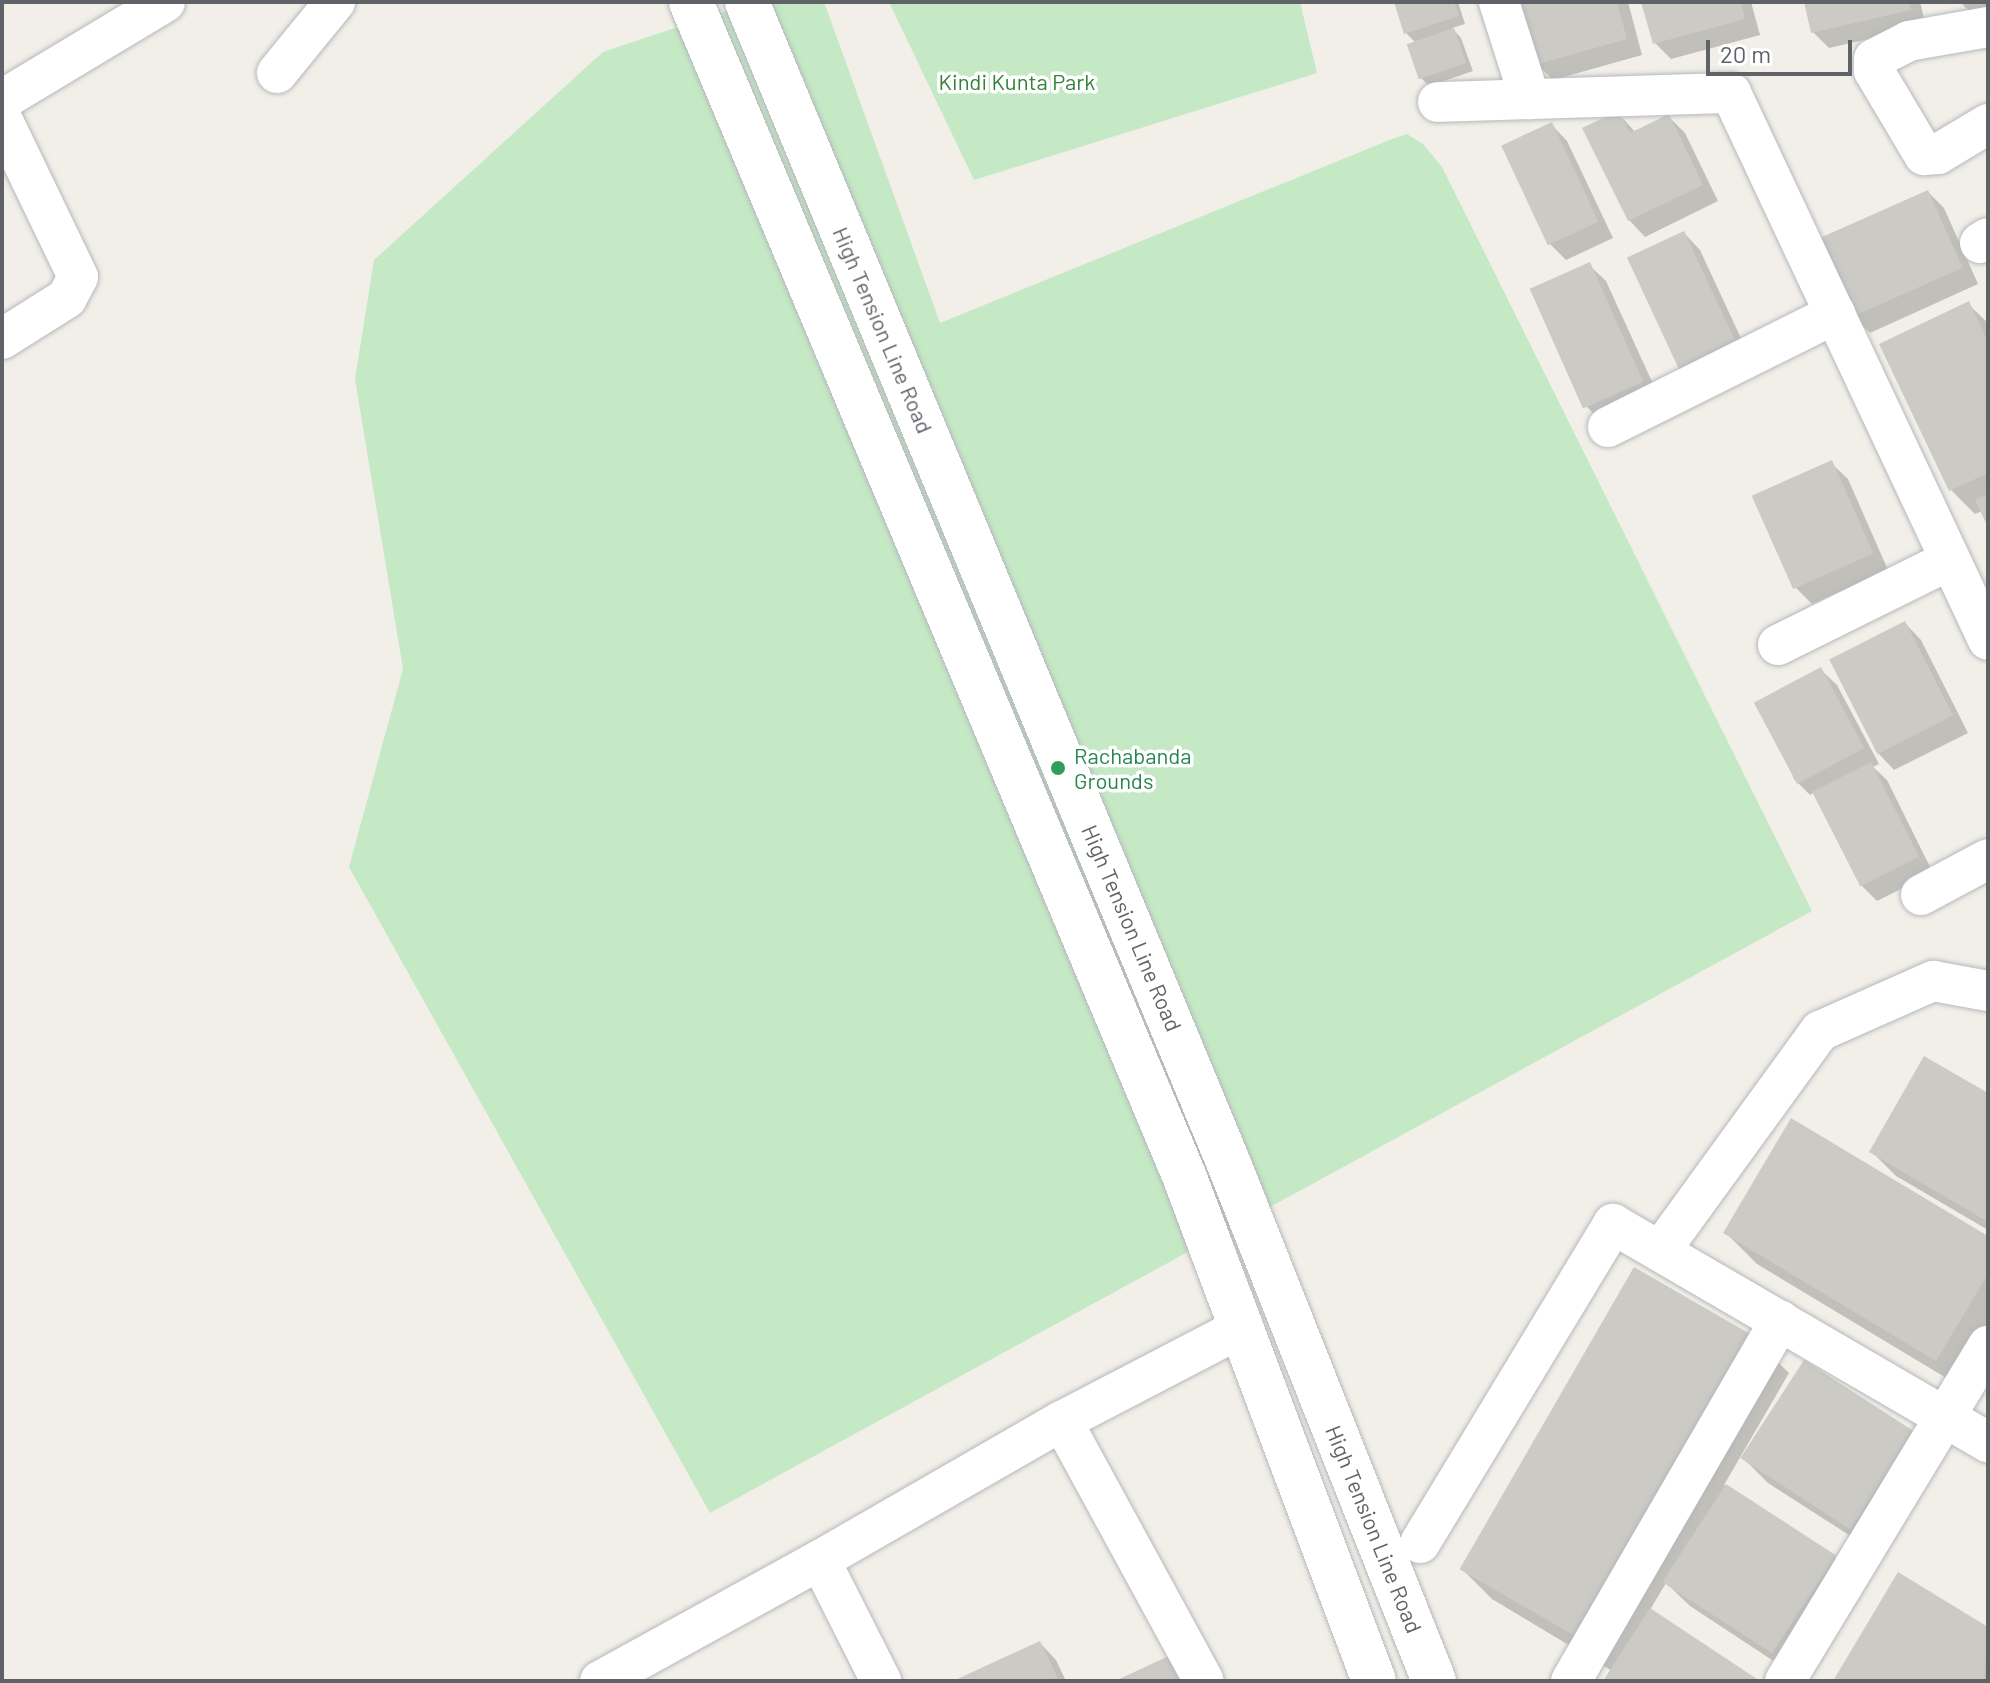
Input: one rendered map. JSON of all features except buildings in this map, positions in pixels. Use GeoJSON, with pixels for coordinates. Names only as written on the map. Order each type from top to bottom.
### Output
{"type":"FeatureCollection","features":[{"type":"Feature","properties":{"kind":"main road"},"geometry":{"type":"LineString","coordinates":[[691,2],[1185,1178],[1374,1681]]}},
{"type":"Feature","properties":{"kind":"main road","name":"High Tension Line Road"},"geometry":{"type":"LineString","coordinates":[[747,2],[1227,1159],[1434,1681]]}},
{"type":"Feature","properties":{"kind":"street"},"geometry":{"type":"LineString","coordinates":[[2,100],[165,2]]}},
{"type":"Feature","properties":{"kind":"street"},"geometry":{"type":"LineString","coordinates":[[277,73],[335,2]]}},
{"type":"Feature","properties":{"kind":"street"},"geometry":{"type":"LineString","coordinates":[[1499,2],[1530,99]]}},
{"type":"Feature","properties":{"kind":"street"},"geometry":{"type":"LineString","coordinates":[[1988,27],[1909,41],[1874,59],[1874,71],[1924,155],[1938,154],[1988,124]]}},
{"type":"Feature","properties":{"kind":"street"},"geometry":{"type":"LineString","coordinates":[[1438,102],[1731,93],[1988,640]]}},
{"type":"Feature","properties":{"kind":"street"},"geometry":{"type":"LineString","coordinates":[[2,119],[78,277],[67,298],[2,339]]}},
{"type":"Feature","properties":{"kind":"street"},"geometry":{"type":"LineString","coordinates":[[1608,427],[1835,314]]}},
{"type":"Feature","properties":{"kind":"street"},"geometry":{"type":"LineString","coordinates":[[1778,645],[1950,560]]}},
{"type":"Feature","properties":{"kind":"street"},"geometry":{"type":"LineString","coordinates":[[1921,895],[1988,859]]}},
{"type":"Feature","properties":{"kind":"street"},"geometry":{"type":"LineString","coordinates":[[1660,1251],[1820,1031],[1933,981],[1988,991]]}},
{"type":"Feature","properties":{"kind":"street"},"geometry":{"type":"LineString","coordinates":[[1420,1543],[1613,1224],[1988,1442]]}},
{"type":"Feature","properties":{"kind":"street"},"geometry":{"type":"LineString","coordinates":[[1571,1681],[1780,1320]]}},
{"type":"Feature","properties":{"kind":"street"},"geometry":{"type":"LineString","coordinates":[[600,1681],[820,1560],[1062,1421],[1241,1328]]}},
{"type":"Feature","properties":{"kind":"street"},"geometry":{"type":"LineString","coordinates":[[1785,1681],[1988,1346]]}},
{"type":"Feature","properties":{"kind":"street"},"geometry":{"type":"LineString","coordinates":[[1062,1421],[1204,1681]]}},
{"type":"Feature","properties":{"kind":"street"},"geometry":{"type":"LineString","coordinates":[[820,1560],[881,1681]]}},
{"type":"Feature","properties":{"kind":"green space","name":"Rachabanda Grounds"},"geometry":{"type":"Polygon","coordinates":[[[753,2],[824,2],[940,323],[1392,139],[1407,134],[1423,144],[1442,167],[1812,911],[710,1513],[349,867],[403,669],[355,379],[374,260],[603,52],[753,2]]]}},
{"type":"Feature","properties":{"kind":"green space","name":"Kindi Kunta Park"},"geometry":{"type":"Polygon","coordinates":[[[889,2],[1300,2],[1317,73],[974,180],[889,2]]]}},
{"type":"Feature","properties":{"kind":"place","name":"Rachabanda Grounds"},"geometry":{"type":"Point","coordinates":[1058,768]}}]}
